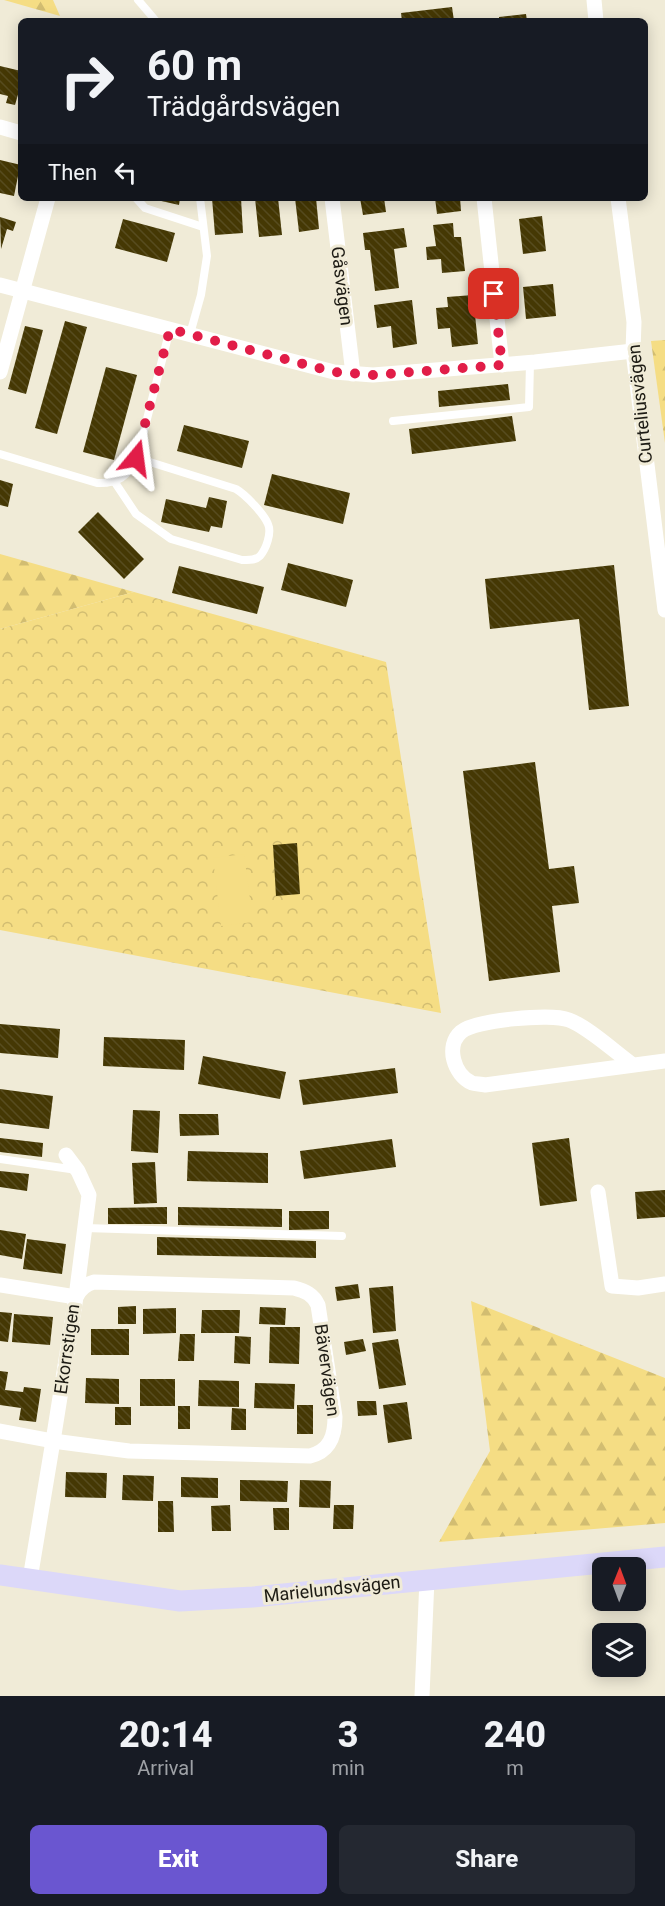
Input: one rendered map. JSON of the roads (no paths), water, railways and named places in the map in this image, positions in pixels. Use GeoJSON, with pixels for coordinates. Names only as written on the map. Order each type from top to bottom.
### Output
{"type":"FeatureCollection","features":[{"type":"Feature","properties":{"kind":"street"},"geometry":{"type":"LineString","coordinates":[[594,0],[596,18]]}},
{"type":"Feature","properties":{"kind":"street"},"geometry":{"type":"LineString","coordinates":[[0,128],[18,132]]}},
{"type":"Feature","properties":{"kind":"street"},"geometry":{"type":"LineString","coordinates":[[0,372],[47,201]]}},
{"type":"Feature","properties":{"kind":"street","name":"Gåsvägen"},"geometry":{"type":"LineString","coordinates":[[332,201],[353,374]]}},
{"type":"Feature","properties":{"kind":"street"},"geometry":{"type":"LineString","coordinates":[[484,201],[502,365]]}},
{"type":"Feature","properties":{"kind":"street","name":"Curteliusvägen"},"geometry":{"type":"LineString","coordinates":[[618,201],[634,322],[633,351],[665,610]]}},
{"type":"Feature","properties":{"kind":"street"},"geometry":{"type":"LineString","coordinates":[[0,285],[334,372],[353,374],[374,375],[502,365],[633,351]]}},
{"type":"Feature","properties":{"kind":"street"},"geometry":{"type":"LineString","coordinates":[[633,1065],[568,1019],[547,1016],[474,1025],[460,1033],[454,1044],[452,1057],[460,1074],[471,1083],[485,1085],[665,1061]]}},
{"type":"Feature","properties":{"kind":"street"},"geometry":{"type":"LineString","coordinates":[[66,1155],[78,1171],[89,1195],[76,1297]]}},
{"type":"Feature","properties":{"kind":"street"},"geometry":{"type":"LineString","coordinates":[[598,1192],[612,1286],[638,1288],[665,1284]]}},
{"type":"Feature","properties":{"kind":"street","name":"Bävervägen"},"geometry":{"type":"LineString","coordinates":[[53,1441],[129,1451],[310,1456],[328,1446],[335,1433],[335,1417],[318,1305],[306,1291],[294,1288],[94,1282],[83,1288],[76,1297]]}},
{"type":"Feature","properties":{"kind":"street","name":"Ekorrstigen"},"geometry":{"type":"LineString","coordinates":[[0,1285],[76,1297],[30,1580]]}},
{"type":"Feature","properties":{"kind":"street"},"geometry":{"type":"LineString","coordinates":[[0,1431],[53,1441]]}},
{"type":"Feature","properties":{"kind":"street","name":"Marielundsvägen"},"geometry":{"type":"LineString","coordinates":[[0,1575],[180,1601],[253,1597],[665,1557]]}},
{"type":"Feature","properties":{"kind":"street"},"geometry":{"type":"LineString","coordinates":[[422,1696],[427,1579]]}},
{"type":"Feature","properties":{"kind":"lane"},"geometry":{"type":"LineString","coordinates":[[138,0],[153,18]]}},
{"type":"Feature","properties":{"kind":"lane"},"geometry":{"type":"LineString","coordinates":[[139,201],[145,208],[203,227]]}},
{"type":"Feature","properties":{"kind":"lane"},"geometry":{"type":"LineString","coordinates":[[190,334],[201,295],[207,256],[200,201]]}},
{"type":"Feature","properties":{"kind":"lane"},"geometry":{"type":"LineString","coordinates":[[0,454],[97,483],[114,481],[129,474],[136,458],[170,329]]}},
{"type":"Feature","properties":{"kind":"lane"},"geometry":{"type":"LineString","coordinates":[[393,422],[529,407],[530,362]]}},
{"type":"Feature","properties":{"kind":"lane"},"geometry":{"type":"LineString","coordinates":[[114,481],[136,514],[171,539],[242,560],[252,560],[260,555],[269,535],[268,525],[244,494],[237,489],[136,458]]}},
{"type":"Feature","properties":{"kind":"lane"},"geometry":{"type":"LineString","coordinates":[[0,1159],[78,1171]]}},
{"type":"Feature","properties":{"kind":"lane"},"geometry":{"type":"LineString","coordinates":[[85,1228],[342,1236]]}}]}
